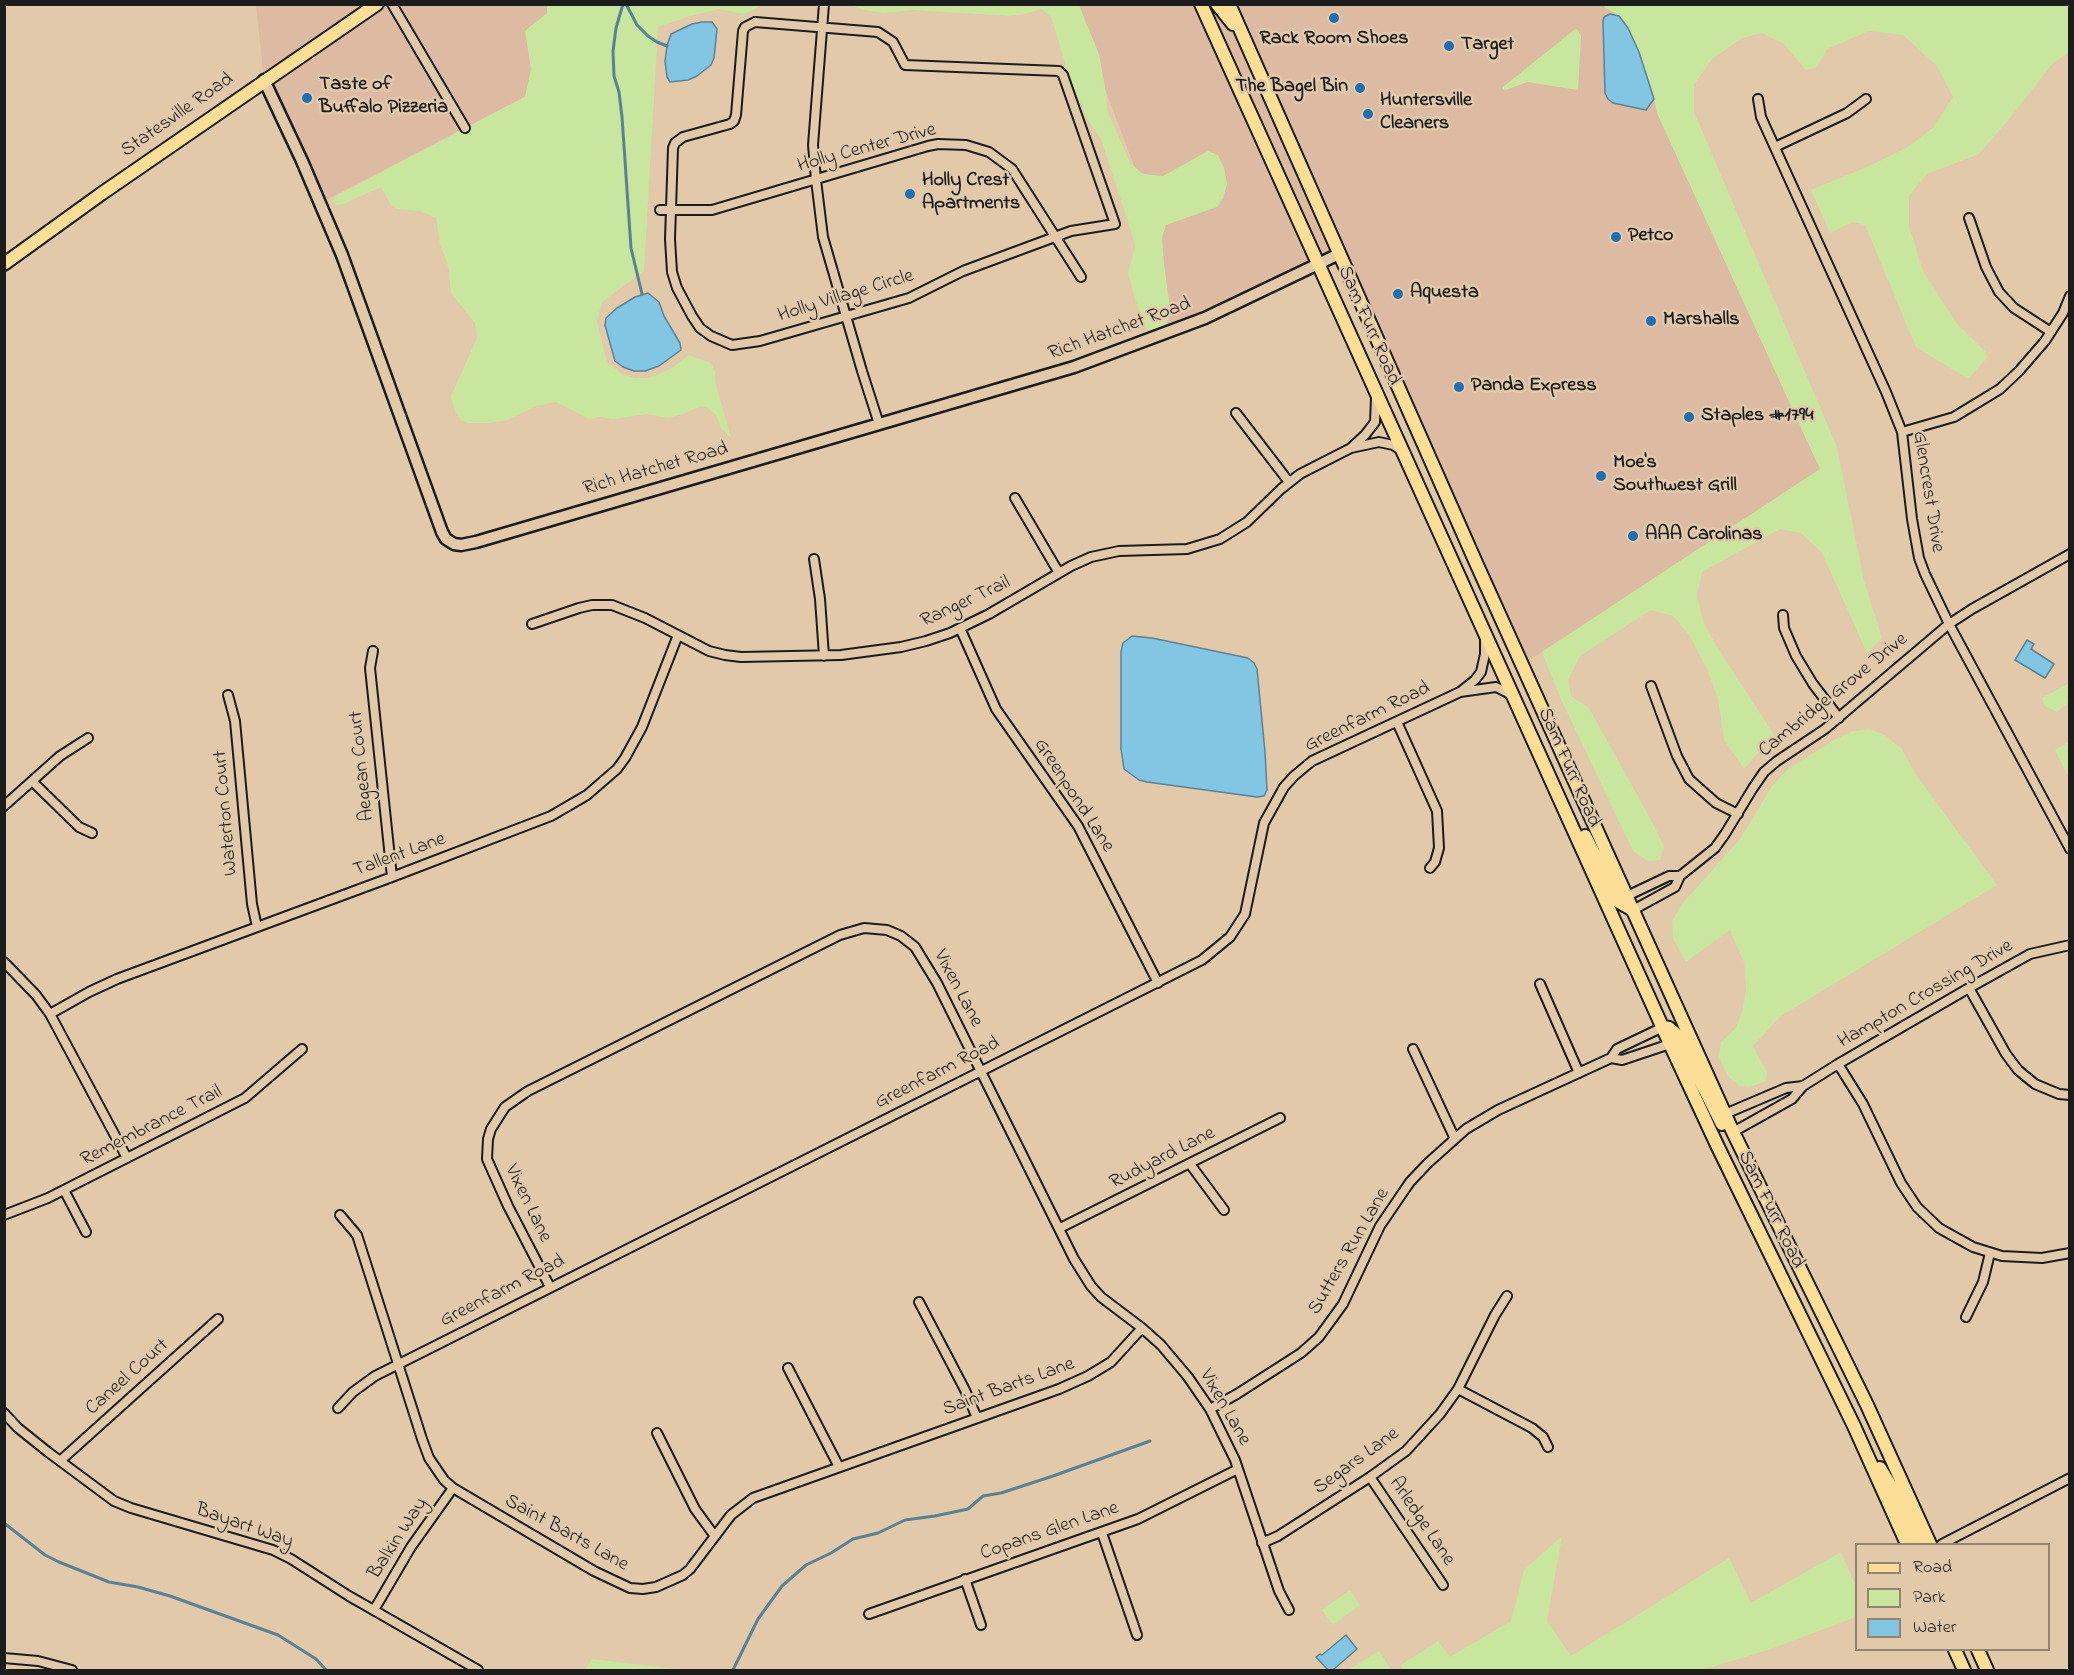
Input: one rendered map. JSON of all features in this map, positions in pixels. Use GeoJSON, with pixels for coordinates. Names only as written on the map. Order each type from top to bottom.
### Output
{"type":"FeatureCollection","features":[{"type":"Feature","properties":{"kind":"main road","name":"Statesville Road"},"geometry":{"type":"LineString","coordinates":[[4,264],[264,80],[377,4]]}},
{"type":"Feature","properties":{"kind":"main road","name":"Sam Furr Road"},"geometry":{"type":"LineString","coordinates":[[1201,4],[1670,1044],[1717,1146],[1854,1426],[1906,1543]]}},
{"type":"Feature","properties":{"kind":"main road"},"geometry":{"type":"LineString","coordinates":[[1217,4],[1240,32]]}},
{"type":"Feature","properties":{"kind":"main road","name":"Sam Furr Road"},"geometry":{"type":"LineString","coordinates":[[1229,4],[1477,565],[1733,1132],[1867,1405],[1929,1543]]}},
{"type":"Feature","properties":{"kind":"main road"},"geometry":{"type":"LineString","coordinates":[[1540,753],[1598,859],[1615,896],[1623,904],[1633,909]]}},
{"type":"Feature","properties":{"kind":"main road"},"geometry":{"type":"LineString","coordinates":[[1663,1027],[1669,1028],[1678,1036],[1712,1106],[1764,1198]]}},
{"type":"Feature","properties":{"kind":"main road"},"geometry":{"type":"LineString","coordinates":[[1854,1426],[1895,1493],[1919,1543]]}},
{"type":"Feature","properties":{"kind":"main road"},"geometry":{"type":"LineString","coordinates":[[1955,1651],[1964,1671]]}},
{"type":"Feature","properties":{"kind":"main road"},"geometry":{"type":"LineString","coordinates":[[1978,1651],[1987,1671]]}},
{"type":"Feature","properties":{"kind":"street"},"geometry":{"type":"LineString","coordinates":[[393,4],[465,128]]}},
{"type":"Feature","properties":{"kind":"street"},"geometry":{"type":"LineString","coordinates":[[824,4],[813,144],[823,237],[879,424]]}},
{"type":"Feature","properties":{"kind":"street","name":"Holly Village Circle"},"geometry":{"type":"LineString","coordinates":[[755,22],[822,27],[872,30],[885,35],[897,47],[905,65],[1059,71],[1063,75],[1115,224],[1071,231],[975,266],[909,298],[745,344],[732,345],[711,336],[700,328],[677,288],[670,256],[675,143],[683,137],[730,124],[736,115],[745,27],[755,22]]}},
{"type":"Feature","properties":{"kind":"street","name":"Rich Hatchet Road"},"geometry":{"type":"LineString","coordinates":[[264,80],[342,255],[442,532],[453,544],[476,542],[1011,387],[1146,342],[1205,318],[1339,254]]}},
{"type":"Feature","properties":{"kind":"street","name":"Glencrest Drive"},"geometry":{"type":"LineString","coordinates":[[1758,99],[1761,117],[1902,432],[1912,519],[1920,558],[1934,595],[2070,849]]}},
{"type":"Feature","properties":{"kind":"street"},"geometry":{"type":"LineString","coordinates":[[1775,147],[1847,112],[1866,99]]}},
{"type":"Feature","properties":{"kind":"street","name":"Holly Center Drive"},"geometry":{"type":"LineString","coordinates":[[660,210],[712,210],[928,146],[948,144],[974,146],[997,157],[1012,170],[1081,277]]}},
{"type":"Feature","properties":{"kind":"street"},"geometry":{"type":"LineString","coordinates":[[1969,218],[1986,267],[1999,292],[2014,308],[2051,332]]}},
{"type":"Feature","properties":{"kind":"street"},"geometry":{"type":"LineString","coordinates":[[1902,432],[1954,417],[1985,399],[2019,371],[2051,332],[2070,296]]}},
{"type":"Feature","properties":{"kind":"street","name":"Ranger Trail"},"geometry":{"type":"LineString","coordinates":[[1351,448],[1375,422],[1376,391]]}},
{"type":"Feature","properties":{"kind":"street"},"geometry":{"type":"LineString","coordinates":[[1236,413],[1289,482]]}},
{"type":"Feature","properties":{"kind":"street","name":"Ranger Trail"},"geometry":{"type":"LineString","coordinates":[[532,624],[579,608],[592,605],[612,605],[645,618],[709,651],[725,655],[841,656],[901,647],[926,641],[960,628],[1091,557],[1108,552],[1172,551],[1202,546],[1220,539],[1247,522],[1289,482],[1310,468],[1351,448],[1379,442],[1393,445],[1404,452]]}},
{"type":"Feature","properties":{"kind":"street"},"geometry":{"type":"LineString","coordinates":[[1015,498],[1059,573]]}},
{"type":"Feature","properties":{"kind":"street","name":"Cambridge Grove Drive"},"geometry":{"type":"LineString","coordinates":[[1633,909],[1675,887],[1680,876],[1715,848],[1753,788],[1770,766],[1786,753],[1839,718],[1949,624],[2070,554]]}},
{"type":"Feature","properties":{"kind":"street"},"geometry":{"type":"LineString","coordinates":[[814,559],[824,656]]}},
{"type":"Feature","properties":{"kind":"street"},"geometry":{"type":"LineString","coordinates":[[1783,615],[1786,634],[1796,656],[1839,718]]}},
{"type":"Feature","properties":{"kind":"street","name":"Greenpond Lane"},"geometry":{"type":"LineString","coordinates":[[960,628],[996,709],[1078,826],[1158,983]]}},
{"type":"Feature","properties":{"kind":"street","name":"Greenfarm Road"},"geometry":{"type":"LineString","coordinates":[[338,1408],[365,1382],[399,1364],[1202,960],[1224,944],[1240,925],[1250,898],[1264,823],[1284,787],[1312,761],[1460,692],[1481,672],[1486,632]]}},
{"type":"Feature","properties":{"kind":"street","name":"Tallent Lane"},"geometry":{"type":"LineString","coordinates":[[50,1014],[88,992],[117,979],[551,816],[598,787],[625,758],[642,727],[678,635]]}},
{"type":"Feature","properties":{"kind":"street","name":"Aegean Court"},"geometry":{"type":"LineString","coordinates":[[373,651],[370,668],[392,877]]}},
{"type":"Feature","properties":{"kind":"street"},"geometry":{"type":"LineString","coordinates":[[1652,686],[1677,756],[1689,779],[1716,803],[1738,814]]}},
{"type":"Feature","properties":{"kind":"street","name":"Greenfarm Road"},"geometry":{"type":"LineString","coordinates":[[1460,692],[1496,687],[1515,698]]}},
{"type":"Feature","properties":{"kind":"street","name":"Waterton Court"},"geometry":{"type":"LineString","coordinates":[[228,695],[236,721],[252,904],[257,927]]}},
{"type":"Feature","properties":{"kind":"street"},"geometry":{"type":"LineString","coordinates":[[1397,722],[1437,811],[1439,848],[1435,862],[1430,868]]}},
{"type":"Feature","properties":{"kind":"street"},"geometry":{"type":"LineString","coordinates":[[4,806],[68,749],[88,738]]}},
{"type":"Feature","properties":{"kind":"street"},"geometry":{"type":"LineString","coordinates":[[32,782],[79,827],[92,833]]}},
{"type":"Feature","properties":{"kind":"street","name":"Cambridge Grove Drive"},"geometry":{"type":"LineString","coordinates":[[1627,896],[1669,876],[1680,876]]}},
{"type":"Feature","properties":{"kind":"street","name":"Vixen Lane"},"geometry":{"type":"LineString","coordinates":[[550,1287],[489,1165],[488,1139],[497,1117],[510,1102],[728,990],[849,932],[864,928],[887,930],[908,940],[921,956],[1074,1259],[1091,1286],[1101,1297],[1142,1328],[1173,1358],[1210,1409],[1238,1469],[1279,1592],[1289,1610]]}},
{"type":"Feature","properties":{"kind":"street","name":"Hampton Crossing Drive"},"geometry":{"type":"LineString","coordinates":[[1733,1132],[1792,1099],[1803,1086],[1838,1064],[2030,954],[2070,945]]}},
{"type":"Feature","properties":{"kind":"street"},"geometry":{"type":"LineString","coordinates":[[4,962],[36,995],[50,1014],[127,1158]]}},
{"type":"Feature","properties":{"kind":"street"},"geometry":{"type":"LineString","coordinates":[[1540,984],[1579,1073]]}},
{"type":"Feature","properties":{"kind":"street"},"geometry":{"type":"LineString","coordinates":[[1969,988],[2006,1054],[2018,1070],[2035,1084],[2059,1094],[2070,1095]]}},
{"type":"Feature","properties":{"kind":"street","name":"Sutters Run Lane"},"geometry":{"type":"LineString","coordinates":[[1210,1409],[1301,1353],[1319,1337],[1343,1304],[1380,1226],[1410,1182],[1466,1129],[1498,1110],[1611,1058],[1617,1048],[1663,1027]]}},
{"type":"Feature","properties":{"kind":"street","name":"Sutters Run Lane"},"geometry":{"type":"LineString","coordinates":[[1611,1058],[1622,1060],[1670,1044]]}},
{"type":"Feature","properties":{"kind":"street","name":"Remembrance Trail"},"geometry":{"type":"LineString","coordinates":[[4,1215],[26,1208],[64,1190],[244,1098],[302,1049]]}},
{"type":"Feature","properties":{"kind":"street"},"geometry":{"type":"LineString","coordinates":[[1413,1049],[1455,1139]]}},
{"type":"Feature","properties":{"kind":"street"},"geometry":{"type":"LineString","coordinates":[[1838,1064],[1863,1104],[1901,1183],[1917,1207],[1948,1234],[1990,1254],[2024,1258],[2070,1253]]}},
{"type":"Feature","properties":{"kind":"street","name":"Hampton Crossing Drive"},"geometry":{"type":"LineString","coordinates":[[1725,1114],[1786,1088],[1803,1086]]}},
{"type":"Feature","properties":{"kind":"street","name":"Rudyard Lane"},"geometry":{"type":"LineString","coordinates":[[1060,1228],[1280,1118]]}},
{"type":"Feature","properties":{"kind":"street"},"geometry":{"type":"LineString","coordinates":[[1190,1164],[1224,1210]]}},
{"type":"Feature","properties":{"kind":"street"},"geometry":{"type":"LineString","coordinates":[[64,1190],[86,1232]]}},
{"type":"Feature","properties":{"kind":"street","name":"Saint Barts Lane"},"geometry":{"type":"LineString","coordinates":[[340,1215],[357,1235],[429,1458],[444,1480],[453,1488],[602,1575],[630,1588],[656,1587],[683,1575],[731,1515],[753,1498],[1059,1389],[1101,1370],[1142,1328]]}},
{"type":"Feature","properties":{"kind":"street"},"geometry":{"type":"LineString","coordinates":[[1966,1317],[1983,1282],[1990,1254]]}},
{"type":"Feature","properties":{"kind":"street","name":"Segars Lane"},"geometry":{"type":"LineString","coordinates":[[1262,1543],[1278,1536],[1370,1478],[1406,1450],[1440,1414],[1458,1389],[1495,1315],[1508,1296]]}},
{"type":"Feature","properties":{"kind":"street"},"geometry":{"type":"LineString","coordinates":[[919,1302],[977,1418]]}},
{"type":"Feature","properties":{"kind":"street","name":"Caneel Court"},"geometry":{"type":"LineString","coordinates":[[60,1461],[218,1319]]}},
{"type":"Feature","properties":{"kind":"street"},"geometry":{"type":"LineString","coordinates":[[788,1368],[838,1467]]}},
{"type":"Feature","properties":{"kind":"street"},"geometry":{"type":"LineString","coordinates":[[1458,1389],[1532,1428],[1543,1437],[1548,1447]]}},
{"type":"Feature","properties":{"kind":"street","name":"Bayart Way"},"geometry":{"type":"LineString","coordinates":[[4,1413],[18,1428],[60,1461],[122,1505],[273,1550],[478,1671]]}},
{"type":"Feature","properties":{"kind":"street"},"geometry":{"type":"LineString","coordinates":[[657,1433],[695,1509],[714,1535]]}},
{"type":"Feature","properties":{"kind":"street","name":"Copans Glen Lane"},"geometry":{"type":"LineString","coordinates":[[869,1614],[1102,1533],[1162,1509],[1238,1469]]}},
{"type":"Feature","properties":{"kind":"street","name":"Arledge Lane"},"geometry":{"type":"LineString","coordinates":[[1370,1478],[1443,1585]]}},
{"type":"Feature","properties":{"kind":"street"},"geometry":{"type":"LineString","coordinates":[[1946,1543],[2070,1478]]}},
{"type":"Feature","properties":{"kind":"street","name":"Balkin Way"},"geometry":{"type":"LineString","coordinates":[[374,1610],[411,1547],[453,1488]]}},
{"type":"Feature","properties":{"kind":"street"},"geometry":{"type":"LineString","coordinates":[[1102,1533],[1137,1635]]}},
{"type":"Feature","properties":{"kind":"street"},"geometry":{"type":"LineString","coordinates":[[965,1579],[981,1624]]}},
{"type":"Feature","properties":{"kind":"street"},"geometry":{"type":"LineString","coordinates":[[4,1658],[38,1661],[72,1671]]}},
{"type":"Feature","properties":{"kind":"shaded area"},"geometry":{"type":"Polygon","coordinates":[[[256,5],[701,5],[320,203],[264,80],[256,5]]]}},
{"type":"Feature","properties":{"kind":"shaded area"},"geometry":{"type":"Polygon","coordinates":[[[1068,5],[1607,5],[1605,7],[1619,16],[1639,52],[1657,113],[1820,469],[1522,665],[1339,255],[1169,333],[1153,216],[1074,7],[1068,5]]]}},
{"type":"Feature","properties":{"kind":"green space"},"geometry":{"type":"Polygon","coordinates":[[[1607,4],[2069,5],[2069,52],[2052,64],[1979,154],[1927,174],[1909,196],[1909,226],[1923,271],[1957,324],[1985,351],[1987,358],[1968,379],[1916,347],[1865,225],[1853,222],[1830,233],[1811,190],[1906,148],[1933,128],[1953,97],[1937,66],[1903,35],[1869,31],[1827,49],[1817,67],[1806,70],[1783,43],[1762,33],[1742,38],[1712,59],[1694,85],[1694,112],[1837,447],[1864,581],[1882,638],[1867,653],[1822,553],[1801,533],[1780,529],[1702,572],[1697,596],[1704,623],[1774,735],[1744,769],[1724,740],[1718,699],[1707,669],[1690,636],[1673,616],[1651,610],[1580,656],[1568,680],[1571,696],[1589,708],[1664,846],[1660,860],[1648,861],[1633,851],[1560,697],[1542,652],[1820,469],[1657,113],[1653,93],[1628,28],[1619,16],[1604,7],[1607,4]]]}},
{"type":"Feature","properties":{"kind":"green space"},"geometry":{"type":"Polygon","coordinates":[[[547,5],[763,5],[744,14],[719,9],[658,27],[644,271],[602,302],[597,321],[607,362],[622,374],[635,378],[648,378],[669,370],[689,355],[711,363],[715,371],[715,381],[731,438],[721,428],[717,416],[708,408],[701,406],[668,418],[648,414],[613,419],[600,417],[589,419],[556,402],[536,406],[508,420],[467,423],[461,420],[455,411],[451,396],[477,338],[475,323],[451,293],[449,271],[440,245],[436,218],[420,211],[397,209],[391,205],[381,187],[343,204],[337,205],[333,202],[334,197],[525,97],[531,69],[525,31],[547,13],[547,5]]]}},
{"type":"Feature","properties":{"kind":"green space"},"geometry":{"type":"Polygon","coordinates":[[[850,5],[1079,5],[1099,54],[1107,110],[1130,163],[1143,174],[1163,176],[1208,151],[1218,155],[1224,168],[1227,184],[1223,198],[1217,207],[1166,225],[1162,238],[1171,315],[1164,325],[1150,332],[1143,325],[1128,274],[1135,245],[1132,234],[1101,139],[1089,122],[1071,82],[1051,17],[1041,9],[1009,16],[913,10],[884,13],[850,5]]]}},
{"type":"Feature","properties":{"kind":"green space"},"geometry":{"type":"Polygon","coordinates":[[[1577,29],[1581,36],[1578,90],[1527,82],[1503,89],[1503,87],[1577,29]]]}},
{"type":"Feature","properties":{"kind":"green space"},"geometry":{"type":"Polygon","coordinates":[[[2069,683],[2069,702],[2057,712],[2045,706],[2042,698],[2069,683]]]}},
{"type":"Feature","properties":{"kind":"green space"},"geometry":{"type":"Polygon","coordinates":[[[1870,729],[1885,735],[1901,748],[1917,776],[1997,885],[1781,1016],[1753,1046],[1767,1072],[1766,1081],[1750,1087],[1739,1086],[1728,1076],[1719,1057],[1721,1042],[1736,1028],[1743,1009],[1746,990],[1744,962],[1730,930],[1686,962],[1673,938],[1672,921],[1682,904],[1740,839],[1772,786],[1788,769],[1832,741],[1853,731],[1870,729]]]}},
{"type":"Feature","properties":{"kind":"green space"},"geometry":{"type":"Polygon","coordinates":[[[2069,742],[2069,778],[2055,750],[2069,742]]]}},
{"type":"Feature","properties":{"kind":"green space"},"geometry":{"type":"Polygon","coordinates":[[[1562,1536],[1547,1621],[1571,1656],[1729,1558],[1751,1603],[1841,1552],[1855,1585],[1855,1617],[1768,1650],[1702,1670],[1404,1670],[1401,1665],[1438,1641],[1450,1657],[1511,1621],[1524,1570],[1562,1536]]]}},
{"type":"Feature","properties":{"kind":"green space"},"geometry":{"type":"Polygon","coordinates":[[[1350,1590],[1360,1605],[1333,1625],[1322,1610],[1350,1590]]]}},
{"type":"Feature","properties":{"kind":"green space"},"geometry":{"type":"Polygon","coordinates":[[[1379,1651],[1391,1670],[1348,1670],[1379,1651]]]}},
{"type":"Feature","properties":{"kind":"green space"},"geometry":{"type":"Polygon","coordinates":[[[592,1659],[686,1670],[585,1670],[592,1659]]]}},
{"type":"Feature","properties":{"kind":"water"},"geometry":{"type":"Polygon","coordinates":[[[1610,14],[1619,16],[1628,28],[1639,52],[1654,99],[1646,110],[1613,103],[1605,93],[1603,21],[1604,17],[1610,14]]]}},
{"type":"Feature","properties":{"kind":"water"},"geometry":{"type":"Polygon","coordinates":[[[702,22],[712,22],[717,29],[714,58],[711,65],[688,80],[670,82],[665,61],[671,34],[702,22]]]}},
{"type":"Feature","properties":{"kind":"water"},"geometry":{"type":"Polygon","coordinates":[[[648,293],[659,302],[664,316],[680,343],[681,350],[659,366],[645,371],[634,371],[615,361],[605,325],[606,318],[635,297],[648,293]]]}},
{"type":"Feature","properties":{"kind":"water"},"geometry":{"type":"Polygon","coordinates":[[[1132,636],[1248,658],[1254,663],[1257,669],[1265,752],[1267,790],[1264,796],[1257,797],[1147,782],[1139,780],[1124,769],[1121,749],[1121,652],[1123,643],[1132,636]]]}},
{"type":"Feature","properties":{"kind":"water"},"geometry":{"type":"Polygon","coordinates":[[[2027,640],[2034,644],[2031,649],[2054,664],[2045,678],[2015,660],[2027,640]]]}},
{"type":"Feature","properties":{"kind":"water"},"geometry":{"type":"Polygon","coordinates":[[[1346,1635],[1357,1649],[1335,1670],[1328,1670],[1316,1657],[1322,1655],[1346,1635]]]}},
{"type":"Feature","properties":{"kind":"waterway"},"geometry":{"type":"LineString","coordinates":[[623,4],[616,28],[613,51],[614,76],[619,92],[622,117],[631,248],[642,294]]}},
{"type":"Feature","properties":{"kind":"waterway"},"geometry":{"type":"LineString","coordinates":[[626,4],[637,25],[648,36],[667,46]]}},
{"type":"Feature","properties":{"kind":"waterway"},"geometry":{"type":"LineString","coordinates":[[733,1670],[758,1619],[782,1586],[806,1565],[853,1539],[878,1533],[905,1520],[968,1509],[983,1496],[1001,1493],[1053,1476],[1150,1441]]}},
{"type":"Feature","properties":{"kind":"waterway"},"geometry":{"type":"LineString","coordinates":[[4,1523],[45,1555],[59,1562],[109,1582],[170,1596],[278,1635],[316,1659],[326,1670]]}},
{"type":"Feature","properties":{"kind":"place","name":"Rack Room Shoes"},"geometry":{"type":"Point","coordinates":[1334,18]}},
{"type":"Feature","properties":{"kind":"place","name":"Target"},"geometry":{"type":"Point","coordinates":[1449,46]}},
{"type":"Feature","properties":{"kind":"place","name":"The Bagel Bin"},"geometry":{"type":"Point","coordinates":[1360,88]}},
{"type":"Feature","properties":{"kind":"place","name":"Taste of Buffalo Pizzeria"},"geometry":{"type":"Point","coordinates":[307,98]}},
{"type":"Feature","properties":{"kind":"place","name":"Huntersville Cleaners"},"geometry":{"type":"Point","coordinates":[1368,114]}},
{"type":"Feature","properties":{"kind":"place","name":"Holly Crest Apartments"},"geometry":{"type":"Point","coordinates":[910,194]}},
{"type":"Feature","properties":{"kind":"place","name":"Petco"},"geometry":{"type":"Point","coordinates":[1616,237]}},
{"type":"Feature","properties":{"kind":"place","name":"Aquesta"},"geometry":{"type":"Point","coordinates":[1398,294]}},
{"type":"Feature","properties":{"kind":"place","name":"Marshalls"},"geometry":{"type":"Point","coordinates":[1651,321]}},
{"type":"Feature","properties":{"kind":"place","name":"Panda Express"},"geometry":{"type":"Point","coordinates":[1459,387]}},
{"type":"Feature","properties":{"kind":"place","name":"Staples #1794"},"geometry":{"type":"Point","coordinates":[1689,417]}},
{"type":"Feature","properties":{"kind":"place","name":"Moe's Southwest Grill"},"geometry":{"type":"Point","coordinates":[1601,476]}},
{"type":"Feature","properties":{"kind":"place","name":"AAA Carolinas"},"geometry":{"type":"Point","coordinates":[1633,536]}}]}
